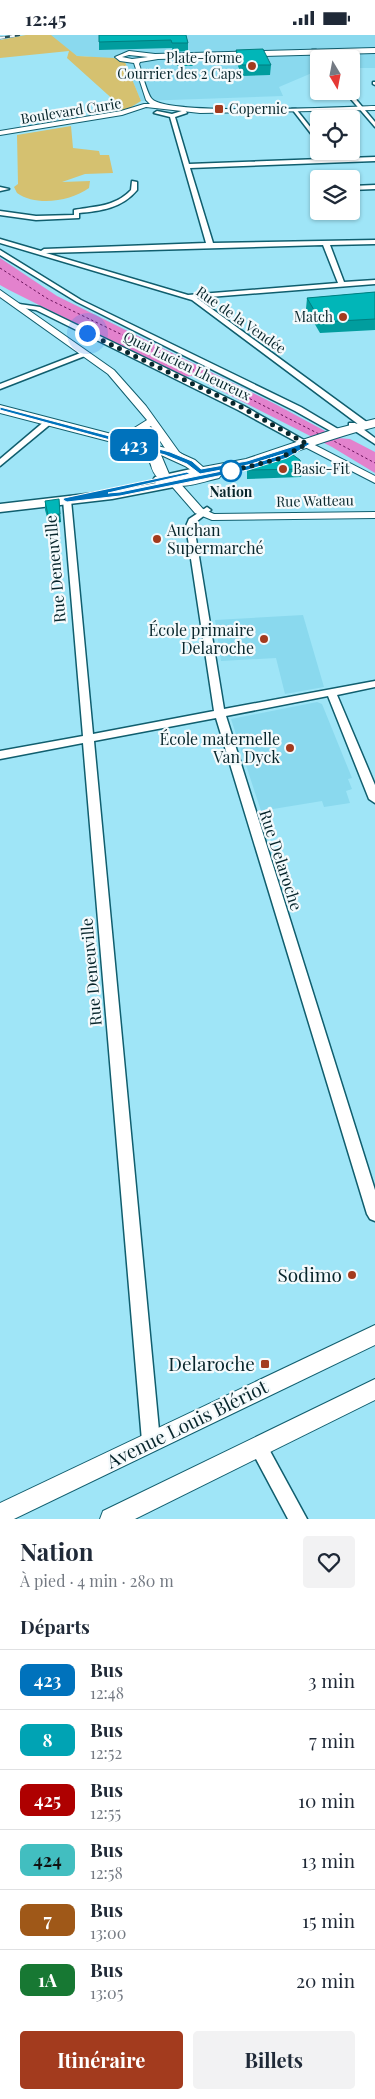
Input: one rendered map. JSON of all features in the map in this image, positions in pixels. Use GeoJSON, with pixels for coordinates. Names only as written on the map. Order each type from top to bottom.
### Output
{"type":"FeatureCollection","features":[{"type":"Feature","properties":{"kind":"main road"},"geometry":{"type":"LineString","coordinates":[[0,409],[183,459],[180,478]]}},
{"type":"Feature","properties":{"kind":"main road"},"geometry":{"type":"LineString","coordinates":[[0,508],[112,495],[248,463],[364,424]]}},
{"type":"Feature","properties":{"kind":"main road"},"geometry":{"type":"LineString","coordinates":[[123,443],[155,456],[180,478]]}},
{"type":"Feature","properties":{"kind":"main road"},"geometry":{"type":"LineString","coordinates":[[180,478],[256,466],[285,456],[307,444]]}},
{"type":"Feature","properties":{"kind":"street"},"geometry":{"type":"LineString","coordinates":[[360,50],[375,50]]}},
{"type":"Feature","properties":{"kind":"street"},"geometry":{"type":"LineString","coordinates":[[126,61],[141,58],[310,52]]}},
{"type":"Feature","properties":{"kind":"street"},"geometry":{"type":"LineString","coordinates":[[141,58],[136,65],[148,98],[172,117],[210,245]]}},
{"type":"Feature","properties":{"kind":"street"},"geometry":{"type":"LineString","coordinates":[[126,61],[132,65],[144,100],[138,111],[147,113]]}},
{"type":"Feature","properties":{"kind":"street"},"geometry":{"type":"LineString","coordinates":[[353,100],[375,125]]}},
{"type":"Feature","properties":{"kind":"street","name":"Boulevard Curie"},"geometry":{"type":"LineString","coordinates":[[0,134],[122,113],[139,107],[160,109]]}},
{"type":"Feature","properties":{"kind":"street"},"geometry":{"type":"LineString","coordinates":[[160,109],[185,112],[375,108]]}},
{"type":"Feature","properties":{"kind":"street"},"geometry":{"type":"LineString","coordinates":[[160,109],[228,111]]}},
{"type":"Feature","properties":{"kind":"street","name":"Boulevard Curie"},"geometry":{"type":"LineString","coordinates":[[0,134],[124,114],[147,113],[160,109]]}},
{"type":"Feature","properties":{"kind":"street"},"geometry":{"type":"LineString","coordinates":[[294,110],[310,130]]}},
{"type":"Feature","properties":{"kind":"street"},"geometry":{"type":"LineString","coordinates":[[172,117],[175,114],[185,112]]}},
{"type":"Feature","properties":{"kind":"street"},"geometry":{"type":"LineString","coordinates":[[186,166],[375,159]]}},
{"type":"Feature","properties":{"kind":"street"},"geometry":{"type":"LineString","coordinates":[[0,213],[42,218],[77,217],[76,211],[102,208],[122,201],[134,190],[134,182]]}},
{"type":"Feature","properties":{"kind":"street"},"geometry":{"type":"LineString","coordinates":[[360,188],[375,187]]}},
{"type":"Feature","properties":{"kind":"street","name":"Rue de la Vendée"},"geometry":{"type":"LineString","coordinates":[[0,241],[188,297],[218,316],[364,424],[375,442]]}},
{"type":"Feature","properties":{"kind":"street"},"geometry":{"type":"LineString","coordinates":[[35,251],[375,242]]}},
{"type":"Feature","properties":{"kind":"street"},"geometry":{"type":"LineString","coordinates":[[326,243],[342,285]]}},
{"type":"Feature","properties":{"kind":"street"},"geometry":{"type":"LineString","coordinates":[[0,252],[78,301],[298,409],[339,432]]}},
{"type":"Feature","properties":{"kind":"street"},"geometry":{"type":"LineString","coordinates":[[188,297],[375,282]]}},
{"type":"Feature","properties":{"kind":"street","name":"Quai Lucien Lheureux"},"geometry":{"type":"LineString","coordinates":[[0,293],[19,306],[38,308],[241,407],[307,444]]}},
{"type":"Feature","properties":{"kind":"street"},"geometry":{"type":"LineString","coordinates":[[19,306],[116,377],[152,421],[175,454],[183,459]]}},
{"type":"Feature","properties":{"kind":"street"},"geometry":{"type":"LineString","coordinates":[[0,387],[86,354]]}},
{"type":"Feature","properties":{"kind":"street"},"geometry":{"type":"LineString","coordinates":[[123,443],[152,421]]}},
{"type":"Feature","properties":{"kind":"street"},"geometry":{"type":"LineString","coordinates":[[0,463],[49,422]]}},
{"type":"Feature","properties":{"kind":"street"},"geometry":{"type":"LineString","coordinates":[[307,444],[375,480]]}},
{"type":"Feature","properties":{"kind":"street"},"geometry":{"type":"LineString","coordinates":[[180,478],[205,512]]}},
{"type":"Feature","properties":{"kind":"street","name":"Rue Deneuville"},"geometry":{"type":"LineString","coordinates":[[67,500],[151,1441]]}},
{"type":"Feature","properties":{"kind":"street","name":"Rue Watteau"},"geometry":{"type":"LineString","coordinates":[[205,512],[212,517],[375,515]]}},
{"type":"Feature","properties":{"kind":"street","name":"Rue Delaroche"},"geometry":{"type":"LineString","coordinates":[[205,512],[192,521],[190,527],[220,714],[375,1214]]}},
{"type":"Feature","properties":{"kind":"street"},"geometry":{"type":"LineString","coordinates":[[0,755],[375,684]]}},
{"type":"Feature","properties":{"kind":"street"},"geometry":{"type":"LineString","coordinates":[[331,692],[375,799]]}},
{"type":"Feature","properties":{"kind":"street","name":"Avenue Louis Blériot"},"geometry":{"type":"LineString","coordinates":[[0,1513],[375,1335]]}},
{"type":"Feature","properties":{"kind":"street"},"geometry":{"type":"LineString","coordinates":[[113,1519],[375,1389]]}},
{"type":"Feature","properties":{"kind":"street"},"geometry":{"type":"LineString","coordinates":[[258,1446],[298,1519]]}},
{"type":"Feature","properties":{"kind":"shaded area"},"geometry":{"type":"Polygon","coordinates":[[[26,35],[51,35],[77,56],[114,58],[125,62],[141,101],[128,109],[120,111],[117,103],[67,58],[69,51],[0,58],[0,40],[26,35]]]}},
{"type":"Feature","properties":{"kind":"shaded area"},"geometry":{"type":"Polygon","coordinates":[[[50,35],[375,35],[375,68],[360,68],[360,50],[310,50],[310,74],[279,87],[283,96],[141,101],[125,62],[77,56],[50,35]]]}},
{"type":"Feature","properties":{"kind":"shaded area"},"geometry":{"type":"Polygon","coordinates":[[[71,126],[73,148],[99,151],[100,155],[109,155],[113,173],[85,174],[62,182],[90,181],[89,188],[82,193],[64,199],[54,201],[34,200],[17,193],[14,187],[18,184],[17,135],[71,126]]]}},
{"type":"Feature","properties":{"kind":"shaded area"},"geometry":{"type":"Polygon","coordinates":[[[0,258],[57,296],[277,405],[338,438],[350,439],[375,452],[375,473],[332,447],[192,376],[183,377],[0,285],[0,258]]]}},
{"type":"Feature","properties":{"kind":"shaded area","name":"École primaire Delaroche"},"geometry":{"type":"Polygon","coordinates":[[[303,615],[324,687],[285,694],[276,658],[221,661],[215,620],[303,615]]]}},
{"type":"Feature","properties":{"kind":"shaded area","name":"École maternelle Van Dyck"},"geometry":{"type":"Polygon","coordinates":[[[317,702],[322,704],[352,778],[348,779],[352,789],[346,791],[350,803],[324,807],[322,801],[261,811],[231,719],[317,702]]]}},
{"type":"Feature","properties":{"kind":"building"},"geometry":{"type":"Polygon","coordinates":[[[99,35],[186,35],[188,43],[172,43],[171,40],[99,42],[99,35]]]}},
{"type":"Feature","properties":{"kind":"building"},"geometry":{"type":"Polygon","coordinates":[[[263,49],[271,65],[242,65],[236,50],[263,49]]]}},
{"type":"Feature","properties":{"kind":"building"},"geometry":{"type":"Polygon","coordinates":[[[191,54],[193,60],[177,60],[175,55],[191,54]]]}},
{"type":"Feature","properties":{"kind":"building"},"geometry":{"type":"Polygon","coordinates":[[[375,292],[375,319],[321,322],[307,298],[375,292]]]}},
{"type":"Feature","properties":{"kind":"building"},"geometry":{"type":"Polygon","coordinates":[[[289,452],[300,460],[302,469],[247,469],[289,452]]]}},
{"type":"Feature","properties":{"kind":"building"},"geometry":{"type":"Polygon","coordinates":[[[59,499],[60,514],[48,515],[45,501],[59,499]]]}},
{"type":"Feature","properties":{"kind":"ferry route"},"geometry":{"type":"LineString","coordinates":[[0,268],[48,299],[164,355],[168,358],[170,364],[184,365],[319,434]]}},
{"type":"Feature","properties":{"kind":"ferry route"},"geometry":{"type":"LineString","coordinates":[[330,439],[375,463]]}},
{"type":"Feature","properties":{"kind":"railway"},"geometry":{"type":"LineString","coordinates":[[0,38],[19,35]]}},
{"type":"Feature","properties":{"kind":"bus line","name":"423"},"geometry":{"type":"LineString","coordinates":[[0,409],[119,442],[168,453],[183,459],[200,471],[248,463],[307,444],[278,459],[248,468],[120,494],[67,500],[187,474]]}},
{"type":"Feature","properties":{"kind":"place","name":"Plate-forme Courrier des 2 Caps"},"geometry":{"type":"Point","coordinates":[252,66]}},
{"type":"Feature","properties":{"kind":"place","name":"Copernic"},"geometry":{"type":"Point","coordinates":[219,109]}},
{"type":"Feature","properties":{"kind":"place","name":"Match"},"geometry":{"type":"Point","coordinates":[343,317]}},
{"type":"Feature","properties":{"kind":"place","name":"Basic-Fit"},"geometry":{"type":"Point","coordinates":[283,469]}},
{"type":"Feature","properties":{"kind":"place","name":"Nation"},"geometry":{"type":"Point","coordinates":[231,471]}},
{"type":"Feature","properties":{"kind":"place","name":"Auchan Supermarché"},"geometry":{"type":"Point","coordinates":[157,539]}},
{"type":"Feature","properties":{"kind":"place","name":"École primaire Delaroche"},"geometry":{"type":"Point","coordinates":[264,639]}},
{"type":"Feature","properties":{"kind":"place","name":"École maternelle Van Dyck"},"geometry":{"type":"Point","coordinates":[290,748]}},
{"type":"Feature","properties":{"kind":"place","name":"Sodimo"},"geometry":{"type":"Point","coordinates":[352,1275]}},
{"type":"Feature","properties":{"kind":"place","name":"Delaroche"},"geometry":{"type":"Point","coordinates":[265,1364]}},
{"type":"Feature","properties":{"kind":"route"},"geometry":{"type":"LineString","coordinates":[[87,333],[241,407],[307,444],[278,459],[231,471]]}}]}
